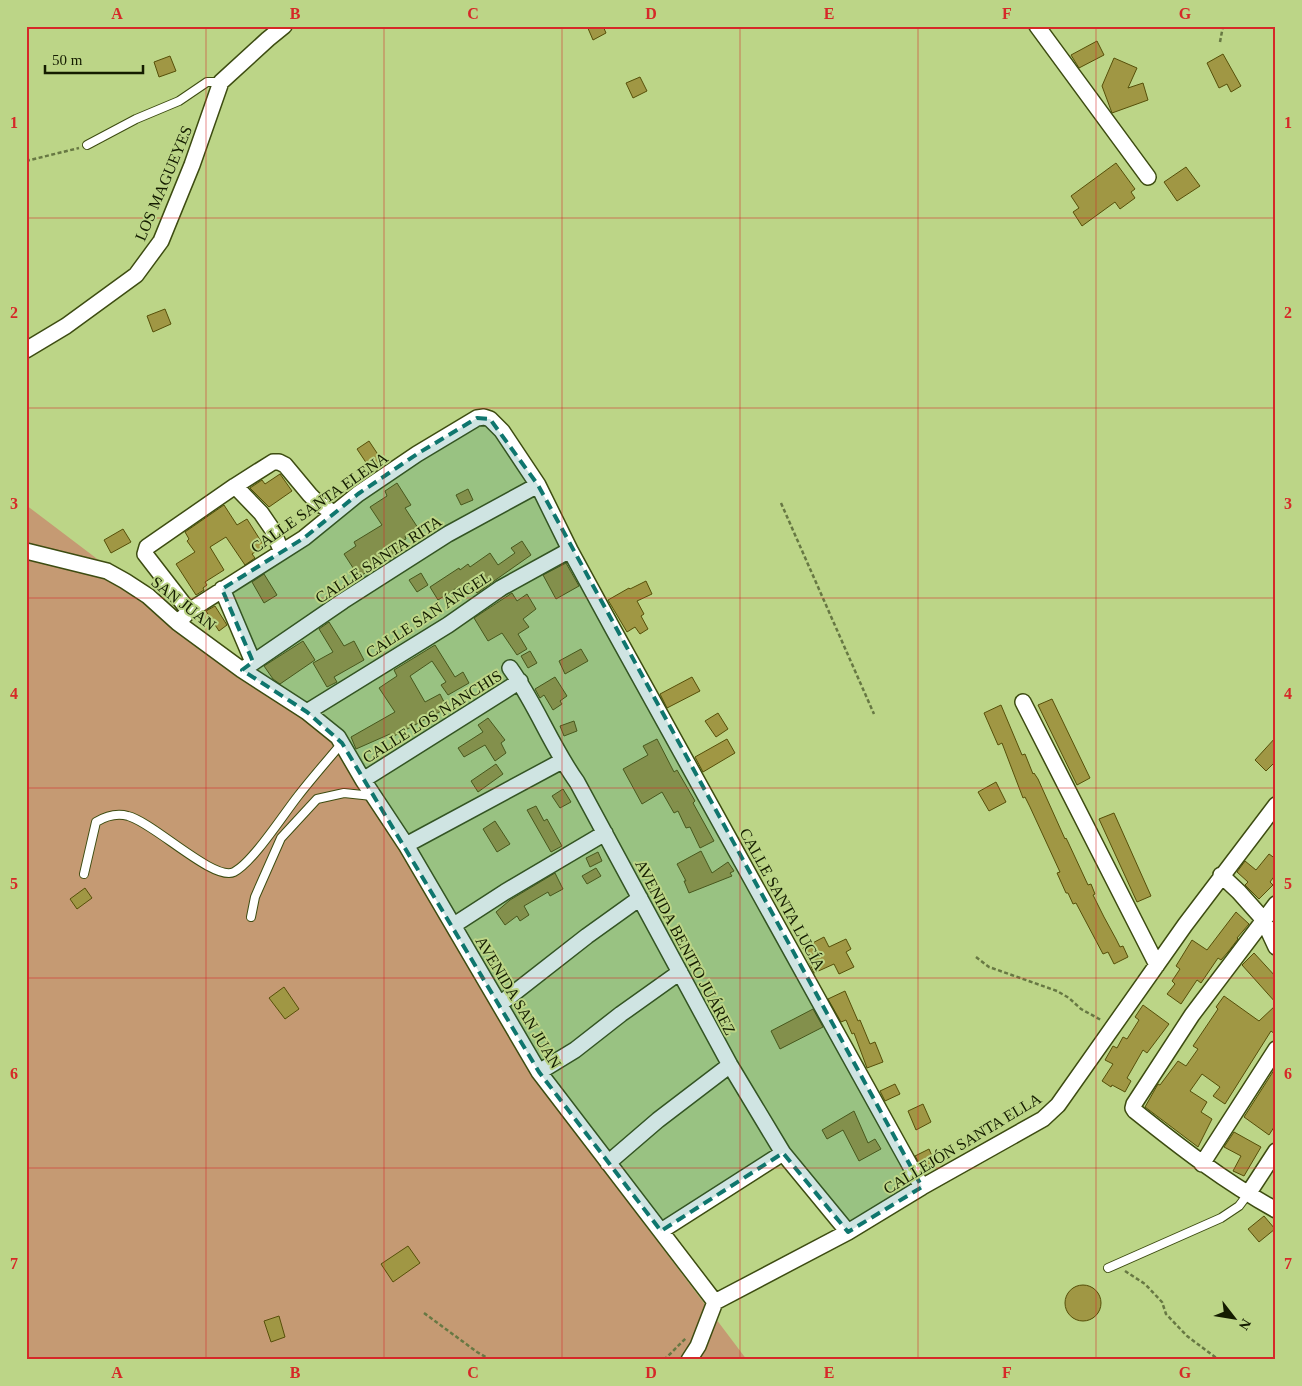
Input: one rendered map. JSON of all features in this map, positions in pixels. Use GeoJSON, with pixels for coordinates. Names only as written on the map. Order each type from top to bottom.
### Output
{"type":"FeatureCollection","features":[{"type":"Feature","properties":{"kind":"street","name":"LOS MAGUEYES"},"geometry":{"type":"LineString","coordinates":[[26,350],[66,326],[136,275],[161,241],[192,165],[221,82],[284,26]]}},
{"type":"Feature","properties":{"kind":"street"},"geometry":{"type":"LineString","coordinates":[[1037,26],[1148,177]]}},
{"type":"Feature","properties":{"kind":"street","name":"CALLE SANTA LUCÍA"},"geometry":{"type":"LineString","coordinates":[[484,417],[490,419],[502,431],[538,485],[570,550],[613,629],[922,1187]]}},
{"type":"Feature","properties":{"kind":"street","name":"CALLE SANTA ELENA"},"geometry":{"type":"LineString","coordinates":[[178,623],[189,611],[304,538],[358,494],[417,454],[477,418],[484,417]]}},
{"type":"Feature","properties":{"kind":"street"},"geometry":{"type":"LineString","coordinates":[[189,611],[145,554],[145,551],[147,547],[235,486],[273,462],[279,462],[285,465],[318,503],[334,513]]}},
{"type":"Feature","properties":{"kind":"street","name":"CALLE SANTA RITA"},"geometry":{"type":"LineString","coordinates":[[248,666],[343,601],[448,534],[538,485]]}},
{"type":"Feature","properties":{"kind":"street"},"geometry":{"type":"LineString","coordinates":[[235,486],[261,513],[272,529],[282,552]]}},
{"type":"Feature","properties":{"kind":"street","name":"CALLE SAN ÁNGEL"},"geometry":{"type":"LineString","coordinates":[[307,712],[448,625],[501,588],[570,550]]}},
{"type":"Feature","properties":{"kind":"street","name":"SAN JUAN"},"geometry":{"type":"LineString","coordinates":[[26,551],[107,571],[125,580],[148,596],[178,623],[248,666],[307,712]]}},
{"type":"Feature","properties":{"kind":"street"},"geometry":{"type":"LineString","coordinates":[[222,589],[248,666]]}},
{"type":"Feature","properties":{"kind":"street","name":"AVENIDA BENITO JUÁREZ"},"geometry":{"type":"LineString","coordinates":[[510,668],[520,681],[562,761],[577,782],[730,1065],[783,1152],[848,1232]]}},
{"type":"Feature","properties":{"kind":"street","name":"CALLE LOS NANCHIS"},"geometry":{"type":"LineString","coordinates":[[363,780],[520,681]]}},
{"type":"Feature","properties":{"kind":"street"},"geometry":{"type":"LineString","coordinates":[[1023,702],[1157,965]]}},
{"type":"Feature","properties":{"kind":"street","name":"AVENIDA SAN JUAN"},"geometry":{"type":"LineString","coordinates":[[307,712],[338,736],[363,780],[406,845],[454,925],[539,1072],[715,1302]]}},
{"type":"Feature","properties":{"kind":"street"},"geometry":{"type":"LineString","coordinates":[[406,845],[562,761]]}},
{"type":"Feature","properties":{"kind":"street","name":"CALLEJÓN SANTA ELLA"},"geometry":{"type":"LineString","coordinates":[[715,1302],[848,1232],[922,1187],[1043,1119],[1058,1105],[1222,875],[1276,805]]}},
{"type":"Feature","properties":{"kind":"street"},"geometry":{"type":"LineString","coordinates":[[454,925],[505,892],[605,833]]}},
{"type":"Feature","properties":{"kind":"street"},"geometry":{"type":"LineString","coordinates":[[1222,875],[1240,892],[1263,920],[1276,948]]}},
{"type":"Feature","properties":{"kind":"street"},"geometry":{"type":"LineString","coordinates":[[500,1004],[586,936],[640,898]]}},
{"type":"Feature","properties":{"kind":"street"},"geometry":{"type":"LineString","coordinates":[[1276,904],[1192,1015],[1133,1108],[1202,1164],[1276,1210]]}},
{"type":"Feature","properties":{"kind":"street"},"geometry":{"type":"LineString","coordinates":[[539,1072],[575,1050],[680,972]]}},
{"type":"Feature","properties":{"kind":"street"},"geometry":{"type":"LineString","coordinates":[[1202,1164],[1276,1049]]}},
{"type":"Feature","properties":{"kind":"street"},"geometry":{"type":"LineString","coordinates":[[608,1163],[658,1120],[730,1065]]}},
{"type":"Feature","properties":{"kind":"street"},"geometry":{"type":"LineString","coordinates":[[1248,1194],[1276,1151]]}},
{"type":"Feature","properties":{"kind":"street"},"geometry":{"type":"LineString","coordinates":[[661,1231],[783,1152]]}},
{"type":"Feature","properties":{"kind":"street"},"geometry":{"type":"LineString","coordinates":[[689,1360],[698,1346],[715,1302]]}},
{"type":"Feature","properties":{"kind":"lane"},"geometry":{"type":"LineString","coordinates":[[87,145],[136,119],[179,101],[207,82],[221,82]]}},
{"type":"Feature","properties":{"kind":"lane"},"geometry":{"type":"LineString","coordinates":[[84,874],[96,822],[108,815],[128,816],[147,824],[205,865],[219,872],[232,874],[244,866],[342,743]]}},
{"type":"Feature","properties":{"kind":"lane"},"geometry":{"type":"LineString","coordinates":[[251,917],[255,897],[281,838],[317,799],[344,792],[374,797]]}},
{"type":"Feature","properties":{"kind":"lane"},"geometry":{"type":"LineString","coordinates":[[1108,1268],[1221,1218],[1239,1206],[1248,1194]]}},
{"type":"Feature","properties":{"kind":"path"},"geometry":{"type":"LineString","coordinates":[[1220,42],[1223,26]]}},
{"type":"Feature","properties":{"kind":"path"},"geometry":{"type":"LineString","coordinates":[[26,161],[87,145]]}},
{"type":"Feature","properties":{"kind":"path"},"geometry":{"type":"LineString","coordinates":[[781,503],[874,714]]}},
{"type":"Feature","properties":{"kind":"path"},"geometry":{"type":"LineString","coordinates":[[976,957],[989,967],[1057,991],[1069,998],[1081,1009],[1113,1028]]}},
{"type":"Feature","properties":{"kind":"path"},"geometry":{"type":"LineString","coordinates":[[1116,1264],[1146,1284],[1162,1302],[1166,1314],[1187,1336],[1219,1360]]}},
{"type":"Feature","properties":{"kind":"path"},"geometry":{"type":"LineString","coordinates":[[424,1313],[476,1352],[491,1360]]}},
{"type":"Feature","properties":{"kind":"highlighted area"},"geometry":{"type":"Polygon","coordinates":[[[477,418],[490,419],[538,485],[922,1187],[848,1232],[783,1153],[661,1231],[539,1072],[342,743],[307,712],[242,670],[253,662],[222,589],[304,538],[358,494],[417,454],[477,418]]]}},
{"type":"Feature","properties":{"kind":"shaded area"},"geometry":{"type":"Polygon","coordinates":[[[26,505],[323,730],[599,1164],[747,1360],[26,1360],[26,505]]]}},
{"type":"Feature","properties":{"kind":"building"},"geometry":{"type":"Polygon","coordinates":[[[587,26],[603,26],[606,33],[593,40],[587,26]]]}},
{"type":"Feature","properties":{"kind":"building"},"geometry":{"type":"Polygon","coordinates":[[[1097,41],[1104,55],[1079,68],[1071,55],[1097,41]]]}},
{"type":"Feature","properties":{"kind":"building"},"geometry":{"type":"Polygon","coordinates":[[[1223,54],[1241,86],[1231,92],[1227,84],[1219,88],[1207,63],[1223,54]]]}},
{"type":"Feature","properties":{"kind":"building"},"geometry":{"type":"Polygon","coordinates":[[[170,56],[176,71],[159,77],[154,62],[170,56]]]}},
{"type":"Feature","properties":{"kind":"building"},"geometry":{"type":"Polygon","coordinates":[[[1114,58],[1137,68],[1128,88],[1143,83],[1148,100],[1112,113],[1102,86],[1114,58]]]}},
{"type":"Feature","properties":{"kind":"building"},"geometry":{"type":"Polygon","coordinates":[[[640,77],[647,91],[633,98],[626,83],[640,77]]]}},
{"type":"Feature","properties":{"kind":"building"},"geometry":{"type":"Polygon","coordinates":[[[1116,163],[1135,189],[1131,192],[1135,198],[1120,209],[1115,202],[1082,226],[1073,212],[1079,208],[1071,196],[1116,163]]]}},
{"type":"Feature","properties":{"kind":"building"},"geometry":{"type":"Polygon","coordinates":[[[1186,167],[1200,186],[1177,201],[1164,182],[1186,167]]]}},
{"type":"Feature","properties":{"kind":"building"},"geometry":{"type":"Polygon","coordinates":[[[165,309],[171,324],[153,332],[147,316],[165,309]]]}},
{"type":"Feature","properties":{"kind":"building"},"geometry":{"type":"Polygon","coordinates":[[[369,441],[383,462],[371,470],[357,449],[369,441]]]}},
{"type":"Feature","properties":{"kind":"building"},"geometry":{"type":"Polygon","coordinates":[[[280,474],[292,491],[269,507],[250,488],[262,480],[265,484],[280,474]]]}},
{"type":"Feature","properties":{"kind":"building"},"geometry":{"type":"Polygon","coordinates":[[[397,483],[411,505],[405,508],[418,528],[405,536],[406,539],[397,544],[402,552],[359,577],[344,554],[356,546],[354,542],[382,525],[370,507],[387,496],[385,491],[397,483]]]}},
{"type":"Feature","properties":{"kind":"building"},"geometry":{"type":"Polygon","coordinates":[[[468,489],[473,500],[461,505],[456,495],[468,489]]]}},
{"type":"Feature","properties":{"kind":"building"},"geometry":{"type":"Polygon","coordinates":[[[224,505],[237,525],[247,519],[264,546],[252,554],[255,558],[245,565],[226,537],[210,547],[224,570],[205,582],[207,585],[203,588],[204,590],[196,595],[176,564],[195,552],[187,541],[189,539],[185,532],[224,505]]]}},
{"type":"Feature","properties":{"kind":"building"},"geometry":{"type":"Polygon","coordinates":[[[123,529],[131,542],[111,553],[104,540],[123,529]]]}},
{"type":"Feature","properties":{"kind":"building"},"geometry":{"type":"Polygon","coordinates":[[[522,541],[531,555],[477,593],[471,584],[461,590],[458,587],[438,600],[430,587],[459,568],[460,570],[468,564],[470,567],[490,553],[498,565],[515,553],[511,548],[522,541]]]}},
{"type":"Feature","properties":{"kind":"building"},"geometry":{"type":"Polygon","coordinates":[[[566,563],[579,586],[556,599],[543,575],[566,563]]]}},
{"type":"Feature","properties":{"kind":"building"},"geometry":{"type":"Polygon","coordinates":[[[421,573],[428,585],[417,592],[409,580],[421,573]]]}},
{"type":"Feature","properties":{"kind":"building"},"geometry":{"type":"Polygon","coordinates":[[[264,574],[277,595],[264,603],[252,582],[264,574]]]}},
{"type":"Feature","properties":{"kind":"building"},"geometry":{"type":"Polygon","coordinates":[[[646,581],[652,594],[637,601],[644,614],[641,616],[648,629],[640,634],[635,627],[627,632],[608,600],[646,581]]]}},
{"type":"Feature","properties":{"kind":"building"},"geometry":{"type":"Polygon","coordinates":[[[512,593],[517,601],[527,594],[536,609],[523,619],[529,627],[518,634],[527,649],[517,655],[502,633],[488,641],[474,618],[512,593]]]}},
{"type":"Feature","properties":{"kind":"building"},"geometry":{"type":"Polygon","coordinates":[[[215,606],[227,625],[219,631],[206,611],[215,606]]]}},
{"type":"Feature","properties":{"kind":"building"},"geometry":{"type":"Polygon","coordinates":[[[329,622],[344,646],[354,641],[364,660],[334,677],[337,682],[327,687],[313,663],[333,652],[319,629],[329,622]]]}},
{"type":"Feature","properties":{"kind":"building"},"geometry":{"type":"Polygon","coordinates":[[[303,641],[315,660],[280,684],[273,679],[264,666],[303,641]]]}},
{"type":"Feature","properties":{"kind":"building"},"geometry":{"type":"Polygon","coordinates":[[[435,645],[455,677],[463,672],[469,683],[448,695],[441,685],[446,682],[432,661],[410,676],[425,702],[440,694],[447,708],[392,737],[390,734],[356,749],[351,737],[395,712],[379,688],[397,676],[394,670],[435,645]]]}},
{"type":"Feature","properties":{"kind":"building"},"geometry":{"type":"Polygon","coordinates":[[[581,649],[588,661],[565,674],[559,661],[581,649]]]}},
{"type":"Feature","properties":{"kind":"building"},"geometry":{"type":"Polygon","coordinates":[[[530,651],[537,663],[528,668],[521,656],[530,651]]]}},
{"type":"Feature","properties":{"kind":"building"},"geometry":{"type":"Polygon","coordinates":[[[555,677],[567,696],[560,701],[562,704],[553,710],[544,695],[540,698],[535,689],[555,677]]]}},
{"type":"Feature","properties":{"kind":"building"},"geometry":{"type":"Polygon","coordinates":[[[692,677],[700,691],[667,708],[660,694],[692,677]]]}},
{"type":"Feature","properties":{"kind":"building"},"geometry":{"type":"Polygon","coordinates":[[[1052,699],[1090,778],[1077,785],[1038,705],[1052,699]]]}},
{"type":"Feature","properties":{"kind":"building"},"geometry":{"type":"Polygon","coordinates":[[[1001,705],[1022,755],[1025,754],[1088,885],[1091,884],[1095,894],[1093,895],[1104,917],[1120,947],[1123,946],[1128,957],[1114,964],[1108,952],[1103,954],[1076,903],[1073,904],[1068,893],[1066,893],[1057,873],[1060,872],[1025,797],[1023,798],[1002,743],[998,745],[984,713],[1001,705]]]}},
{"type":"Feature","properties":{"kind":"building"},"geometry":{"type":"Polygon","coordinates":[[[718,713],[728,729],[716,737],[705,721],[718,713]]]}},
{"type":"Feature","properties":{"kind":"building"},"geometry":{"type":"Polygon","coordinates":[[[488,718],[505,740],[501,743],[506,753],[495,761],[485,745],[464,757],[458,748],[483,732],[478,725],[488,718]]]}},
{"type":"Feature","properties":{"kind":"building"},"geometry":{"type":"Polygon","coordinates":[[[574,721],[577,731],[564,736],[560,726],[574,721]]]}},
{"type":"Feature","properties":{"kind":"building"},"geometry":{"type":"Polygon","coordinates":[[[1276,737],[1276,761],[1266,771],[1255,760],[1276,737]]]}},
{"type":"Feature","properties":{"kind":"building"},"geometry":{"type":"Polygon","coordinates":[[[657,739],[674,772],[677,770],[695,801],[693,803],[714,841],[700,848],[690,827],[686,828],[678,811],[674,813],[662,792],[642,804],[623,769],[648,755],[643,746],[657,739]]]}},
{"type":"Feature","properties":{"kind":"building"},"geometry":{"type":"Polygon","coordinates":[[[727,739],[735,753],[703,772],[695,757],[727,739]]]}},
{"type":"Feature","properties":{"kind":"building"},"geometry":{"type":"Polygon","coordinates":[[[496,764],[503,774],[478,792],[471,781],[496,764]]]}},
{"type":"Feature","properties":{"kind":"building"},"geometry":{"type":"Polygon","coordinates":[[[996,782],[1006,802],[989,811],[978,792],[996,782]]]}},
{"type":"Feature","properties":{"kind":"building"},"geometry":{"type":"Polygon","coordinates":[[[563,789],[571,802],[560,808],[552,796],[563,789]]]}},
{"type":"Feature","properties":{"kind":"building"},"geometry":{"type":"Polygon","coordinates":[[[536,806],[544,821],[547,819],[562,846],[551,852],[527,810],[536,806]]]}},
{"type":"Feature","properties":{"kind":"building"},"geometry":{"type":"Polygon","coordinates":[[[1114,813],[1151,896],[1137,902],[1099,819],[1114,813]]]}},
{"type":"Feature","properties":{"kind":"building"},"geometry":{"type":"Polygon","coordinates":[[[495,821],[510,844],[497,852],[483,829],[495,821]]]}},
{"type":"Feature","properties":{"kind":"building"},"geometry":{"type":"Polygon","coordinates":[[[701,851],[712,873],[728,862],[734,871],[730,873],[732,876],[689,893],[684,881],[686,881],[677,864],[701,851]]]}},
{"type":"Feature","properties":{"kind":"building"},"geometry":{"type":"Polygon","coordinates":[[[598,852],[602,861],[590,867],[586,858],[598,852]]]}},
{"type":"Feature","properties":{"kind":"building"},"geometry":{"type":"Polygon","coordinates":[[[1269,854],[1276,859],[1276,874],[1270,882],[1273,885],[1259,899],[1245,885],[1248,882],[1237,872],[1245,861],[1256,870],[1269,854]]]}},
{"type":"Feature","properties":{"kind":"building"},"geometry":{"type":"Polygon","coordinates":[[[596,868],[601,876],[587,884],[582,876],[596,868]]]}},
{"type":"Feature","properties":{"kind":"building"},"geometry":{"type":"Polygon","coordinates":[[[555,873],[563,889],[550,896],[548,892],[524,906],[529,915],[520,921],[517,916],[505,925],[496,912],[510,900],[555,873]]]}},
{"type":"Feature","properties":{"kind":"building"},"geometry":{"type":"Polygon","coordinates":[[[85,888],[92,898],[77,909],[70,899],[85,888]]]}},
{"type":"Feature","properties":{"kind":"building"},"geometry":{"type":"Polygon","coordinates":[[[1236,912],[1249,924],[1221,960],[1218,958],[1201,983],[1197,980],[1181,1004],[1167,994],[1175,984],[1172,981],[1180,969],[1176,966],[1192,940],[1207,950],[1236,912]]]}},
{"type":"Feature","properties":{"kind":"building"},"geometry":{"type":"Polygon","coordinates":[[[824,937],[829,947],[846,939],[851,949],[846,952],[854,967],[839,974],[834,964],[814,973],[803,948],[824,937]]]}},
{"type":"Feature","properties":{"kind":"building"},"geometry":{"type":"Polygon","coordinates":[[[1254,953],[1276,977],[1276,1003],[1242,965],[1254,953]]]}},
{"type":"Feature","properties":{"kind":"building"},"geometry":{"type":"Polygon","coordinates":[[[284,987],[299,1009],[285,1019],[269,998],[284,987]]]}},
{"type":"Feature","properties":{"kind":"building"},"geometry":{"type":"Polygon","coordinates":[[[845,991],[870,1044],[875,1042],[883,1062],[867,1068],[854,1033],[852,1034],[846,1020],[841,1022],[828,999],[845,991]]]}},
{"type":"Feature","properties":{"kind":"building"},"geometry":{"type":"Polygon","coordinates":[[[1224,996],[1259,1021],[1276,1005],[1276,1035],[1271,1031],[1225,1104],[1213,1096],[1220,1087],[1202,1074],[1190,1091],[1207,1102],[1201,1112],[1212,1119],[1198,1147],[1145,1107],[1158,1084],[1160,1085],[1178,1061],[1186,1066],[1198,1049],[1193,1046],[1218,1009],[1216,1007],[1224,996]]]}},
{"type":"Feature","properties":{"kind":"building"},"geometry":{"type":"Polygon","coordinates":[[[1143,1005],[1169,1024],[1147,1053],[1143,1050],[1127,1078],[1131,1081],[1125,1092],[1112,1085],[1111,1087],[1102,1081],[1113,1064],[1105,1060],[1113,1046],[1117,1048],[1123,1037],[1127,1039],[1139,1020],[1135,1017],[1143,1005]]]}},
{"type":"Feature","properties":{"kind":"building"},"geometry":{"type":"Polygon","coordinates":[[[813,1009],[823,1027],[780,1049],[771,1031],[813,1009]]]}},
{"type":"Feature","properties":{"kind":"building"},"geometry":{"type":"Polygon","coordinates":[[[1276,1067],[1276,1124],[1269,1135],[1244,1117],[1276,1067]]]}},
{"type":"Feature","properties":{"kind":"building"},"geometry":{"type":"Polygon","coordinates":[[[895,1084],[900,1094],[885,1101],[880,1091],[895,1084]]]}},
{"type":"Feature","properties":{"kind":"building"},"geometry":{"type":"Polygon","coordinates":[[[923,1104],[931,1122],[916,1130],[908,1111],[923,1104]]]}},
{"type":"Feature","properties":{"kind":"building"},"geometry":{"type":"Polygon","coordinates":[[[854,1111],[868,1143],[875,1139],[881,1149],[859,1161],[843,1130],[827,1139],[822,1130],[854,1111]]]}},
{"type":"Feature","properties":{"kind":"building"},"geometry":{"type":"Polygon","coordinates":[[[1234,1132],[1261,1147],[1244,1176],[1233,1171],[1241,1156],[1224,1147],[1234,1132]]]}},
{"type":"Feature","properties":{"kind":"building"},"geometry":{"type":"Polygon","coordinates":[[[929,1149],[935,1163],[923,1169],[915,1156],[929,1149]]]}},
{"type":"Feature","properties":{"kind":"building"},"geometry":{"type":"Polygon","coordinates":[[[1264,1216],[1275,1229],[1259,1242],[1248,1229],[1264,1216]]]}},
{"type":"Feature","properties":{"kind":"building"},"geometry":{"type":"Polygon","coordinates":[[[408,1246],[420,1263],[393,1282],[381,1264],[408,1246]]]}},
{"type":"Feature","properties":{"kind":"building"},"geometry":{"type":"Polygon","coordinates":[[[1083,1285],[1096,1290],[1101,1303],[1096,1316],[1083,1321],[1070,1316],[1065,1303],[1070,1290],[1083,1285]]]}},
{"type":"Feature","properties":{"kind":"building"},"geometry":{"type":"Polygon","coordinates":[[[279,1316],[285,1337],[271,1342],[264,1321],[279,1316]]]}}]}
